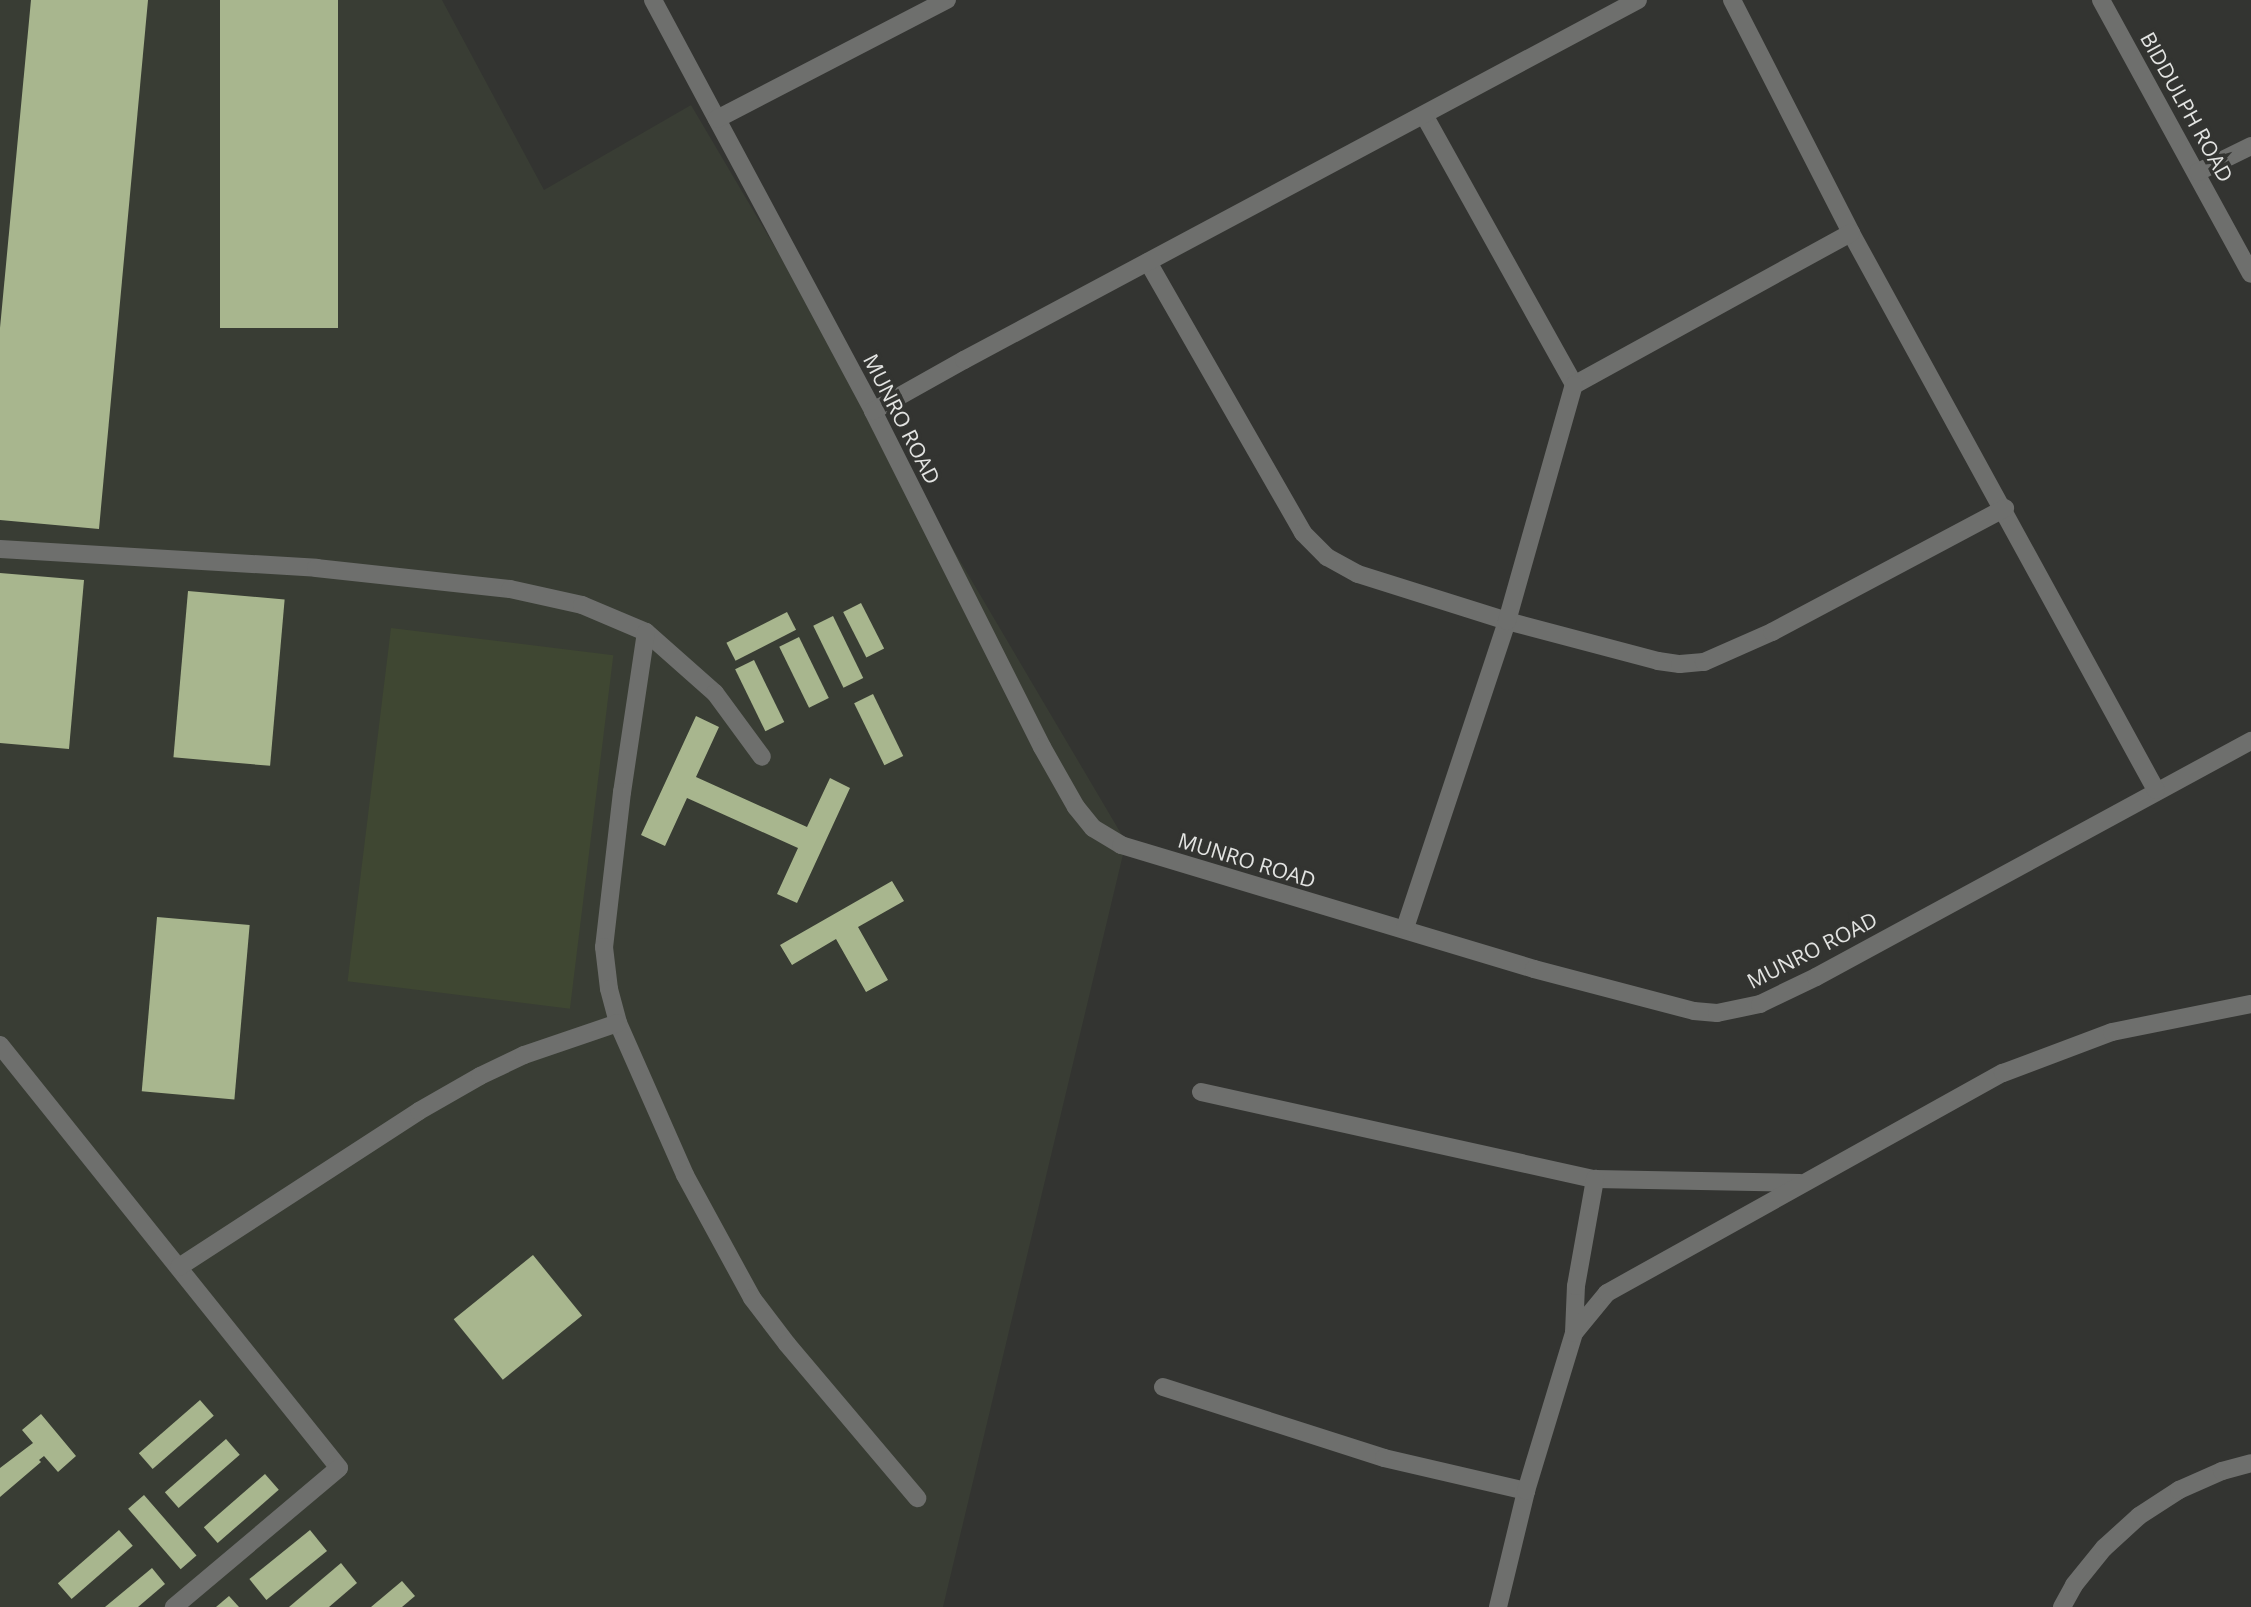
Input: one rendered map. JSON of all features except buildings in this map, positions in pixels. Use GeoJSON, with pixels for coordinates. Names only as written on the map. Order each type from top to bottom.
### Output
{"type":"FeatureCollection","features":[{"type":"Feature","properties":{"kind":"street","name":"MUNRO ROAD"},"geometry":{"type":"LineString","coordinates":[[653,0],[873,411],[1042,747],[1076,807],[1093,828],[1121,845],[1405,928],[1534,969],[1694,1010],[1717,1013],[1760,1004],[1816,977],[2008,875],[2156,790],[2251,741]]}},
{"type":"Feature","properties":{"kind":"street"},"geometry":{"type":"LineString","coordinates":[[717,119],[947,0]]}},
{"type":"Feature","properties":{"kind":"street"},"geometry":{"type":"LineString","coordinates":[[873,411],[1638,0]]}},
{"type":"Feature","properties":{"kind":"street"},"geometry":{"type":"LineString","coordinates":[[1732,0],[1852,233],[2005,508],[2156,790]]}},
{"type":"Feature","properties":{"kind":"street","name":"BIDDULPH ROAD"},"geometry":{"type":"LineString","coordinates":[[2101,0],[2198,172],[2251,274]]}},
{"type":"Feature","properties":{"kind":"street"},"geometry":{"type":"LineString","coordinates":[[1405,928],[1507,621],[1574,384],[1424,115]]}},
{"type":"Feature","properties":{"kind":"street"},"geometry":{"type":"LineString","coordinates":[[2198,172],[2251,146]]}},
{"type":"Feature","properties":{"kind":"street"},"geometry":{"type":"LineString","coordinates":[[1574,384],[1852,233]]}},
{"type":"Feature","properties":{"kind":"street"},"geometry":{"type":"LineString","coordinates":[[1148,262],[1303,533],[1327,556],[1358,574],[1507,621],[1658,661],[1680,664],[1704,662],[1772,632],[2005,508]]}},
{"type":"Feature","properties":{"kind":"street"},"geometry":{"type":"LineString","coordinates":[[0,549],[316,568],[510,589],[582,605],[646,632],[715,693],[762,757]]}},
{"type":"Feature","properties":{"kind":"street"},"geometry":{"type":"LineString","coordinates":[[646,632],[622,792],[604,947],[609,989],[618,1023],[685,1175],[752,1298],[786,1344],[917,1498]]}},
{"type":"Feature","properties":{"kind":"street"},"geometry":{"type":"LineString","coordinates":[[1574,1333],[1607,1293],[2003,1073],[2112,1032],[2251,1004]]}},
{"type":"Feature","properties":{"kind":"street"},"geometry":{"type":"LineString","coordinates":[[179,1267],[419,1111],[480,1076],[524,1055],[618,1023]]}},
{"type":"Feature","properties":{"kind":"street"},"geometry":{"type":"LineString","coordinates":[[0,1045],[339,1468],[174,1607]]}},
{"type":"Feature","properties":{"kind":"street"},"geometry":{"type":"LineString","coordinates":[[1201,1092],[1594,1179],[1804,1183]]}},
{"type":"Feature","properties":{"kind":"street"},"geometry":{"type":"LineString","coordinates":[[1498,1607],[1526,1491],[1574,1333],[1576,1286],[1594,1179]]}},
{"type":"Feature","properties":{"kind":"street"},"geometry":{"type":"LineString","coordinates":[[1163,1387],[1384,1458],[1526,1491]]}},
{"type":"Feature","properties":{"kind":"street"},"geometry":{"type":"LineString","coordinates":[[2062,1607],[2074,1586],[2104,1548],[2139,1516],[2179,1490],[2222,1471],[2251,1463]]}},
{"type":"Feature","properties":{"kind":"shaded area"},"geometry":{"type":"Polygon","coordinates":[[[0,0],[442,0],[544,190],[691,105],[1126,842],[943,1607],[0,1607],[0,0]]]}},
{"type":"Feature","properties":{"kind":"green space"},"geometry":{"type":"Polygon","coordinates":[[[391,628],[613,655],[570,1009],[348,981],[391,628]]]}}]}
